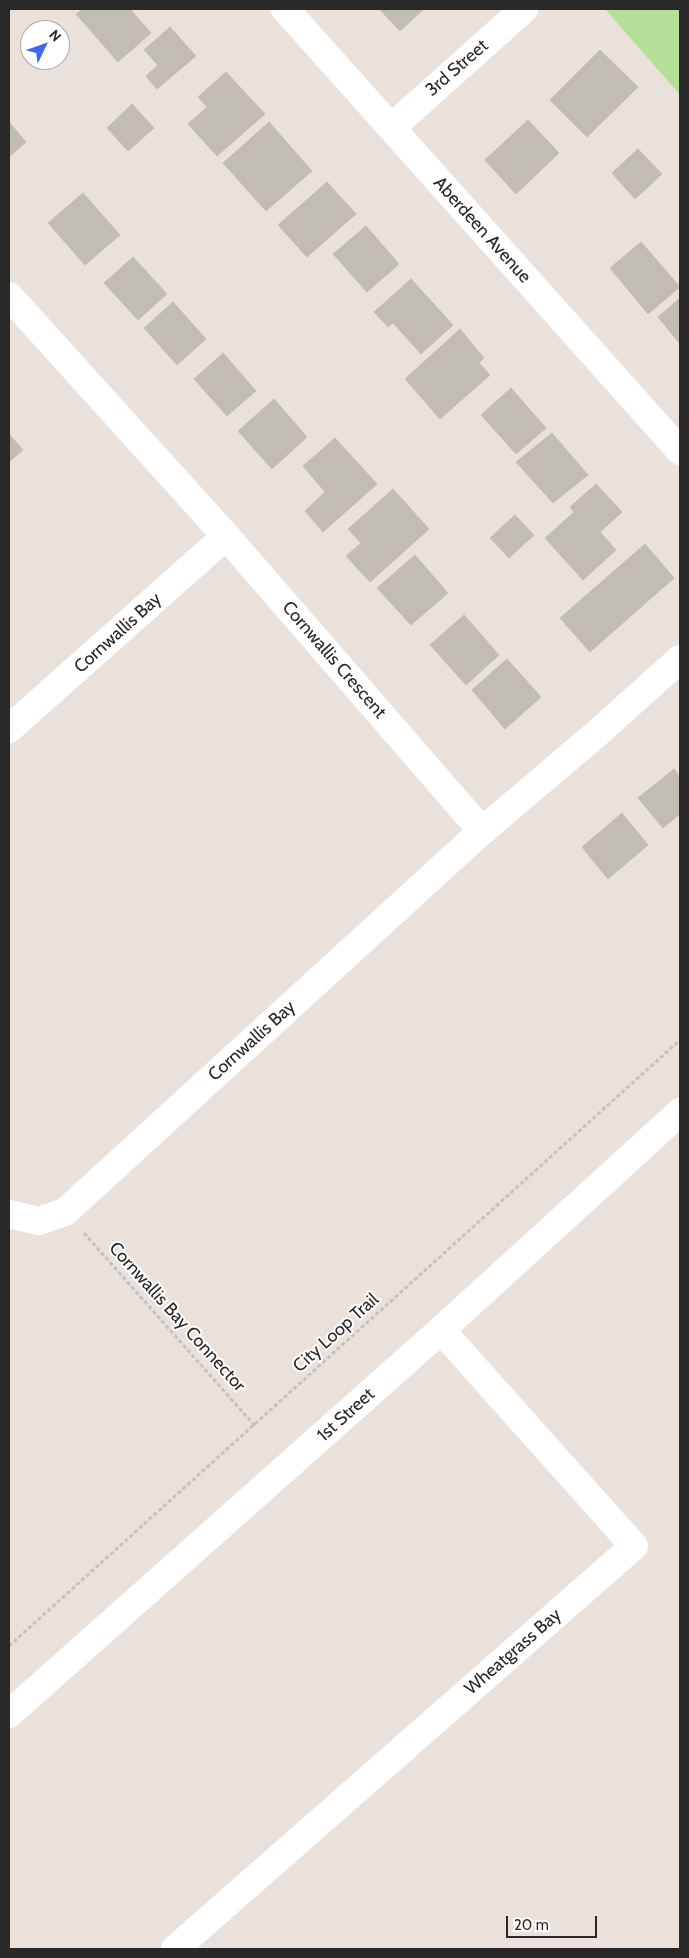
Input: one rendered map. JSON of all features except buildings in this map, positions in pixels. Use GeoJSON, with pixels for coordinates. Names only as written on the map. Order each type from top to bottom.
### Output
{"type":"FeatureCollection","features":[{"type":"Feature","properties":{"kind":"street","name":"Aberdeen Avenue"},"geometry":{"type":"LineString","coordinates":[[284,9],[680,450]]}},
{"type":"Feature","properties":{"kind":"street","name":"3rd Street"},"geometry":{"type":"LineString","coordinates":[[391,128],[524,9]]}},
{"type":"Feature","properties":{"kind":"street","name":"Cornwallis Crescent"},"geometry":{"type":"LineString","coordinates":[[9,296],[226,536],[482,830]]}},
{"type":"Feature","properties":{"kind":"street","name":"Cornwallis Bay"},"geometry":{"type":"LineString","coordinates":[[9,729],[226,536]]}},
{"type":"Feature","properties":{"kind":"street"},"geometry":{"type":"LineString","coordinates":[[482,830],[594,736],[680,659]]}},
{"type":"Feature","properties":{"kind":"street","name":"Cornwallis Bay"},"geometry":{"type":"LineString","coordinates":[[9,1214],[39,1221],[65,1212],[482,830]]}},
{"type":"Feature","properties":{"kind":"street","name":"1st Street"},"geometry":{"type":"LineString","coordinates":[[9,1714],[441,1330],[680,1112]]}},
{"type":"Feature","properties":{"kind":"street","name":"Wheatgrass Bay"},"geometry":{"type":"LineString","coordinates":[[175,1949],[634,1546],[441,1330]]}},
{"type":"Feature","properties":{"kind":"path","name":"City Loop Trail"},"geometry":{"type":"LineString","coordinates":[[9,1646],[145,1522],[255,1426],[680,1040]]}},
{"type":"Feature","properties":{"kind":"path","name":"Cornwallis Bay Connector"},"geometry":{"type":"LineString","coordinates":[[79,1228],[255,1426]]}},
{"type":"Feature","properties":{"kind":"green space"},"geometry":{"type":"Polygon","coordinates":[[[605,9],[680,9],[680,95],[605,9]]]}}]}
